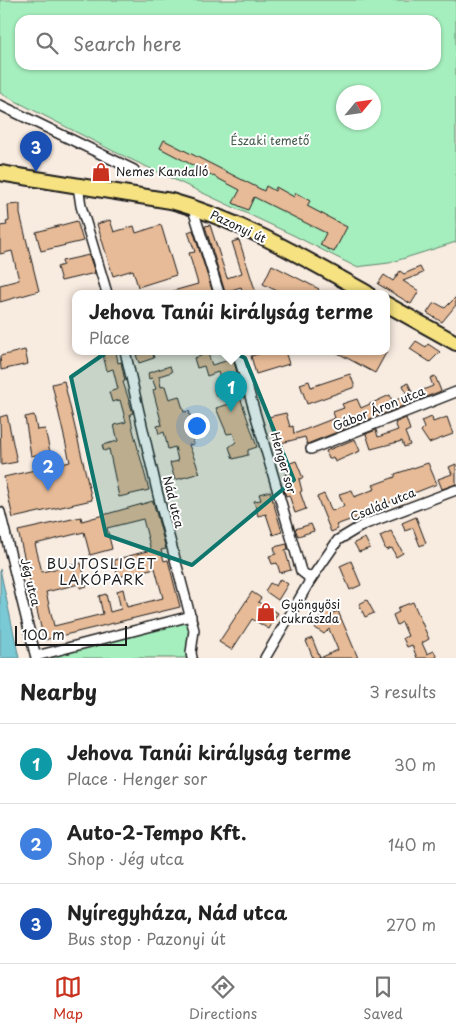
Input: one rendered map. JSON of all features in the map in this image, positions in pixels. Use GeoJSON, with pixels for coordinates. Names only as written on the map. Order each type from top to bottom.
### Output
{"type":"FeatureCollection","features":[{"type":"Feature","properties":{"kind":"main road"},"geometry":{"type":"LineString","coordinates":[[0,173],[78,186]]}},
{"type":"Feature","properties":{"kind":"main road","name":"Pazonyi út"},"geometry":{"type":"LineString","coordinates":[[78,186],[171,200],[192,206],[237,224],[361,290]]}},
{"type":"Feature","properties":{"kind":"main road"},"geometry":{"type":"LineString","coordinates":[[390,306],[456,343]]}},
{"type":"Feature","properties":{"kind":"street"},"geometry":{"type":"LineString","coordinates":[[0,105],[134,170]]}},
{"type":"Feature","properties":{"kind":"street"},"geometry":{"type":"LineString","coordinates":[[78,186],[81,206],[106,290]]}},
{"type":"Feature","properties":{"kind":"street"},"geometry":{"type":"LineString","coordinates":[[192,206],[218,290]]}},
{"type":"Feature","properties":{"kind":"street","name":"Nád utca"},"geometry":{"type":"LineString","coordinates":[[126,355],[158,495],[191,616],[194,630],[192,658]]}},
{"type":"Feature","properties":{"kind":"street","name":"Henger sor"},"geometry":{"type":"LineString","coordinates":[[238,355],[301,571],[310,579]]}},
{"type":"Feature","properties":{"kind":"street","name":"Gábor Áron utca"},"geometry":{"type":"LineString","coordinates":[[310,450],[456,392]]}},
{"type":"Feature","properties":{"kind":"street","name":"Család utca"},"geometry":{"type":"LineString","coordinates":[[265,658],[310,579],[338,540],[350,532],[456,490]]}},
{"type":"Feature","properties":{"kind":"street","name":"Jég utca"},"geometry":{"type":"LineString","coordinates":[[0,512],[36,657]]}},
{"type":"Feature","properties":{"kind":"street"},"geometry":{"type":"LineString","coordinates":[[36,657],[191,616]]}},
{"type":"Feature","properties":{"kind":"highlighted area"},"geometry":{"type":"Polygon","coordinates":[[[157,317],[245,358],[294,480],[192,565],[106,535],[71,377],[157,317]]]}},
{"type":"Feature","properties":{"kind":"green space","name":"Északi temető"},"geometry":{"type":"Polygon","coordinates":[[[0,0],[456,0],[456,242],[389,263],[356,267],[295,236],[115,152],[0,93],[0,0]]]}},
{"type":"Feature","properties":{"kind":"green space"},"geometry":{"type":"Polygon","coordinates":[[[191,616],[192,658],[36,658],[191,616]]]}},
{"type":"Feature","properties":{"kind":"water"},"geometry":{"type":"Polygon","coordinates":[[[0,569],[19,658],[0,658],[0,569]]]}},
{"type":"Feature","properties":{"kind":"building"},"geometry":{"type":"Polygon","coordinates":[[[164,140],[264,191],[266,186],[275,191],[276,187],[294,197],[296,193],[310,201],[307,206],[347,227],[334,252],[320,245],[326,233],[254,197],[248,210],[233,203],[240,190],[160,148],[164,140]]]}},
{"type":"Feature","properties":{"kind":"building"},"geometry":{"type":"Polygon","coordinates":[[[20,204],[20,214],[39,291],[0,302],[0,285],[19,280],[12,251],[0,254],[0,226],[7,225],[6,222],[9,221],[8,205],[20,204]]]}},
{"type":"Feature","properties":{"kind":"building"},"geometry":{"type":"Polygon","coordinates":[[[110,220],[114,232],[134,226],[136,233],[161,225],[176,275],[138,287],[133,270],[113,276],[97,224],[110,220]]]}},
{"type":"Feature","properties":{"kind":"building"},"geometry":{"type":"Polygon","coordinates":[[[77,221],[83,241],[41,251],[36,232],[77,221]]]}},
{"type":"Feature","properties":{"kind":"building"},"geometry":{"type":"Polygon","coordinates":[[[210,225],[227,278],[242,273],[232,242],[239,240],[255,290],[242,290],[241,287],[224,290],[205,226],[210,225]]]}},
{"type":"Feature","properties":{"kind":"building"},"geometry":{"type":"Polygon","coordinates":[[[193,230],[212,290],[177,290],[198,284],[189,253],[195,252],[188,232],[193,230]]]}},
{"type":"Feature","properties":{"kind":"building"},"geometry":{"type":"Polygon","coordinates":[[[89,255],[95,273],[61,281],[57,267],[63,265],[62,261],[89,255]]]}},
{"type":"Feature","properties":{"kind":"building"},"geometry":{"type":"Polygon","coordinates":[[[272,265],[319,289],[275,290],[263,284],[272,265]]]}},
{"type":"Feature","properties":{"kind":"building"},"geometry":{"type":"Polygon","coordinates":[[[420,267],[423,273],[403,281],[419,291],[411,304],[378,284],[384,275],[393,281],[400,271],[404,274],[420,267]]]}},
{"type":"Feature","properties":{"kind":"building"},"geometry":{"type":"Polygon","coordinates":[[[456,297],[456,305],[442,322],[427,313],[433,304],[436,303],[445,308],[456,297]]]}},
{"type":"Feature","properties":{"kind":"building"},"geometry":{"type":"Polygon","coordinates":[[[416,341],[426,347],[428,344],[440,352],[430,362],[410,349],[416,341]]]}},
{"type":"Feature","properties":{"kind":"building"},"geometry":{"type":"Polygon","coordinates":[[[25,350],[28,364],[1,370],[0,356],[25,350]]]}},
{"type":"Feature","properties":{"kind":"building"},"geometry":{"type":"Polygon","coordinates":[[[103,355],[117,355],[118,363],[121,362],[125,381],[123,382],[133,413],[130,414],[133,430],[149,490],[119,497],[109,449],[104,451],[102,445],[118,441],[114,425],[126,422],[120,400],[112,402],[109,392],[118,389],[113,369],[107,371],[103,355]]]}},
{"type":"Feature","properties":{"kind":"building"},"geometry":{"type":"Polygon","coordinates":[[[136,355],[153,355],[154,358],[139,363],[136,355]]]}},
{"type":"Feature","properties":{"kind":"building"},"geometry":{"type":"Polygon","coordinates":[[[208,355],[212,365],[233,359],[243,393],[239,394],[257,447],[248,450],[248,455],[233,459],[229,447],[236,442],[233,433],[227,434],[216,408],[233,403],[229,393],[216,396],[214,389],[223,387],[218,372],[207,376],[204,366],[197,368],[194,358],[208,355]]]}},
{"type":"Feature","properties":{"kind":"building"},"geometry":{"type":"Polygon","coordinates":[[[286,355],[289,364],[256,374],[251,356],[286,355]]]}},
{"type":"Feature","properties":{"kind":"building"},"geometry":{"type":"Polygon","coordinates":[[[341,355],[385,355],[375,373],[341,355]]]}},
{"type":"Feature","properties":{"kind":"building"},"geometry":{"type":"Polygon","coordinates":[[[170,366],[172,372],[159,376],[161,387],[165,386],[169,399],[179,396],[184,412],[189,411],[192,424],[188,425],[194,444],[189,445],[200,473],[175,480],[170,463],[178,461],[175,447],[168,449],[164,432],[159,434],[157,426],[162,425],[153,390],[156,389],[152,378],[149,379],[148,373],[170,366]]]}},
{"type":"Feature","properties":{"kind":"building"},"geometry":{"type":"Polygon","coordinates":[[[350,374],[355,387],[307,404],[300,384],[309,381],[311,387],[350,374]]]}},
{"type":"Feature","properties":{"kind":"building"},"geometry":{"type":"Polygon","coordinates":[[[435,376],[441,391],[307,444],[305,437],[277,444],[268,417],[286,413],[290,427],[293,426],[294,434],[335,418],[333,412],[344,408],[342,404],[357,399],[361,408],[390,395],[392,402],[407,395],[403,385],[408,383],[413,394],[433,386],[430,378],[435,376]]]}},
{"type":"Feature","properties":{"kind":"building"},"geometry":{"type":"Polygon","coordinates":[[[64,381],[92,500],[13,518],[4,477],[70,462],[52,384],[64,381]]]}},
{"type":"Feature","properties":{"kind":"building"},"geometry":{"type":"Polygon","coordinates":[[[7,415],[17,462],[1,465],[0,417],[7,415]]]}},
{"type":"Feature","properties":{"kind":"building"},"geometry":{"type":"Polygon","coordinates":[[[34,415],[37,430],[45,429],[50,452],[31,456],[25,417],[34,415]]]}},
{"type":"Feature","properties":{"kind":"building"},"geometry":{"type":"Polygon","coordinates":[[[432,417],[433,422],[447,417],[453,434],[429,443],[421,431],[424,428],[421,421],[432,417]]]}},
{"type":"Feature","properties":{"kind":"building"},"geometry":{"type":"Polygon","coordinates":[[[406,418],[410,430],[405,432],[410,445],[404,447],[402,441],[371,449],[366,434],[376,430],[378,437],[398,430],[395,423],[406,418]]]}},
{"type":"Feature","properties":{"kind":"building"},"geometry":{"type":"Polygon","coordinates":[[[355,439],[360,451],[335,462],[333,457],[329,459],[326,451],[355,439]]]}},
{"type":"Feature","properties":{"kind":"building"},"geometry":{"type":"Polygon","coordinates":[[[296,461],[303,478],[299,479],[302,491],[300,492],[306,509],[295,513],[289,495],[286,496],[283,488],[288,486],[284,475],[288,473],[285,465],[296,461]]]}},
{"type":"Feature","properties":{"kind":"building"},"geometry":{"type":"Polygon","coordinates":[[[428,463],[437,484],[376,508],[377,510],[336,525],[338,529],[331,532],[317,497],[324,494],[332,511],[344,506],[339,494],[352,490],[354,497],[375,489],[373,485],[395,477],[395,474],[428,463]]]}},
{"type":"Feature","properties":{"kind":"building"},"geometry":{"type":"Polygon","coordinates":[[[456,464],[456,484],[442,489],[438,479],[452,474],[449,467],[456,464]]]}},
{"type":"Feature","properties":{"kind":"building"},"geometry":{"type":"Polygon","coordinates":[[[270,491],[282,532],[273,535],[266,514],[258,516],[254,501],[261,500],[259,494],[270,491]]]}},
{"type":"Feature","properties":{"kind":"building"},"geometry":{"type":"Polygon","coordinates":[[[153,501],[166,549],[161,550],[164,561],[168,560],[180,607],[44,640],[18,531],[81,517],[82,521],[153,501]],[[143,519],[107,528],[112,549],[90,555],[84,532],[35,544],[42,572],[81,563],[87,586],[80,588],[79,584],[46,592],[54,626],[103,614],[99,596],[106,594],[110,612],[121,609],[117,591],[123,589],[127,607],[163,598],[155,568],[118,577],[114,560],[151,550],[143,519]]]}},
{"type":"Feature","properties":{"kind":"building"},"geometry":{"type":"Polygon","coordinates":[[[416,517],[426,543],[420,546],[413,528],[405,531],[402,523],[416,517]]]}},
{"type":"Feature","properties":{"kind":"building"},"geometry":{"type":"Polygon","coordinates":[[[311,524],[314,531],[298,536],[295,529],[311,524]]]}},
{"type":"Feature","properties":{"kind":"building"},"geometry":{"type":"Polygon","coordinates":[[[391,531],[403,553],[396,557],[392,548],[386,550],[380,536],[391,531]]]}},
{"type":"Feature","properties":{"kind":"building"},"geometry":{"type":"Polygon","coordinates":[[[365,538],[370,548],[359,552],[354,543],[365,538]]]}},
{"type":"Feature","properties":{"kind":"building"},"geometry":{"type":"Polygon","coordinates":[[[287,544],[288,549],[285,550],[291,570],[280,573],[277,563],[272,564],[269,556],[276,554],[274,547],[287,544]]]}},
{"type":"Feature","properties":{"kind":"building"},"geometry":{"type":"Polygon","coordinates":[[[351,561],[361,585],[350,590],[340,566],[351,561]]]}},
{"type":"Feature","properties":{"kind":"building"},"geometry":{"type":"Polygon","coordinates":[[[280,579],[288,584],[278,600],[265,591],[270,583],[276,586],[280,579]]]}},
{"type":"Feature","properties":{"kind":"building"},"geometry":{"type":"Polygon","coordinates":[[[252,592],[261,598],[258,602],[278,613],[269,629],[252,619],[232,650],[219,642],[252,592]]]}},
{"type":"Feature","properties":{"kind":"building"},"geometry":{"type":"Polygon","coordinates":[[[367,600],[374,613],[365,617],[359,604],[367,600]]]}},
{"type":"Feature","properties":{"kind":"building"},"geometry":{"type":"Polygon","coordinates":[[[413,602],[429,639],[422,643],[427,654],[434,651],[437,658],[417,658],[412,645],[407,647],[403,638],[408,636],[402,622],[397,625],[393,615],[399,612],[397,608],[413,602]]]}},
{"type":"Feature","properties":{"kind":"building"},"geometry":{"type":"Polygon","coordinates":[[[326,609],[333,613],[338,611],[358,658],[320,658],[338,650],[329,629],[324,634],[314,627],[326,609]]]}},
{"type":"Feature","properties":{"kind":"building"},"geometry":{"type":"Polygon","coordinates":[[[312,638],[320,658],[313,658],[306,641],[312,638]]]}},
{"type":"Feature","properties":{"kind":"place","name":"Nyíregyháza, Nád utca"},"geometry":{"type":"Point","coordinates":[36,172]}},
{"type":"Feature","properties":{"kind":"place","name":"Nemes Kandalló"},"geometry":{"type":"Point","coordinates":[101,172]}},
{"type":"Feature","properties":{"kind":"place","name":"Jehova Tanúi királyság terme"},"geometry":{"type":"Point","coordinates":[231,412]}},
{"type":"Feature","properties":{"kind":"place","name":"Auto-2-Tempo Kft."},"geometry":{"type":"Point","coordinates":[48,491]}},
{"type":"Feature","properties":{"kind":"place","name":"Gyöngyösi cukrászda"},"geometry":{"type":"Point","coordinates":[266,612]}},
{"type":"Feature","properties":{"kind":"district","name":"BUJTOSLIGET LAKÓPARK"},"geometry":{"type":"Point","coordinates":[102,572]}}]}
